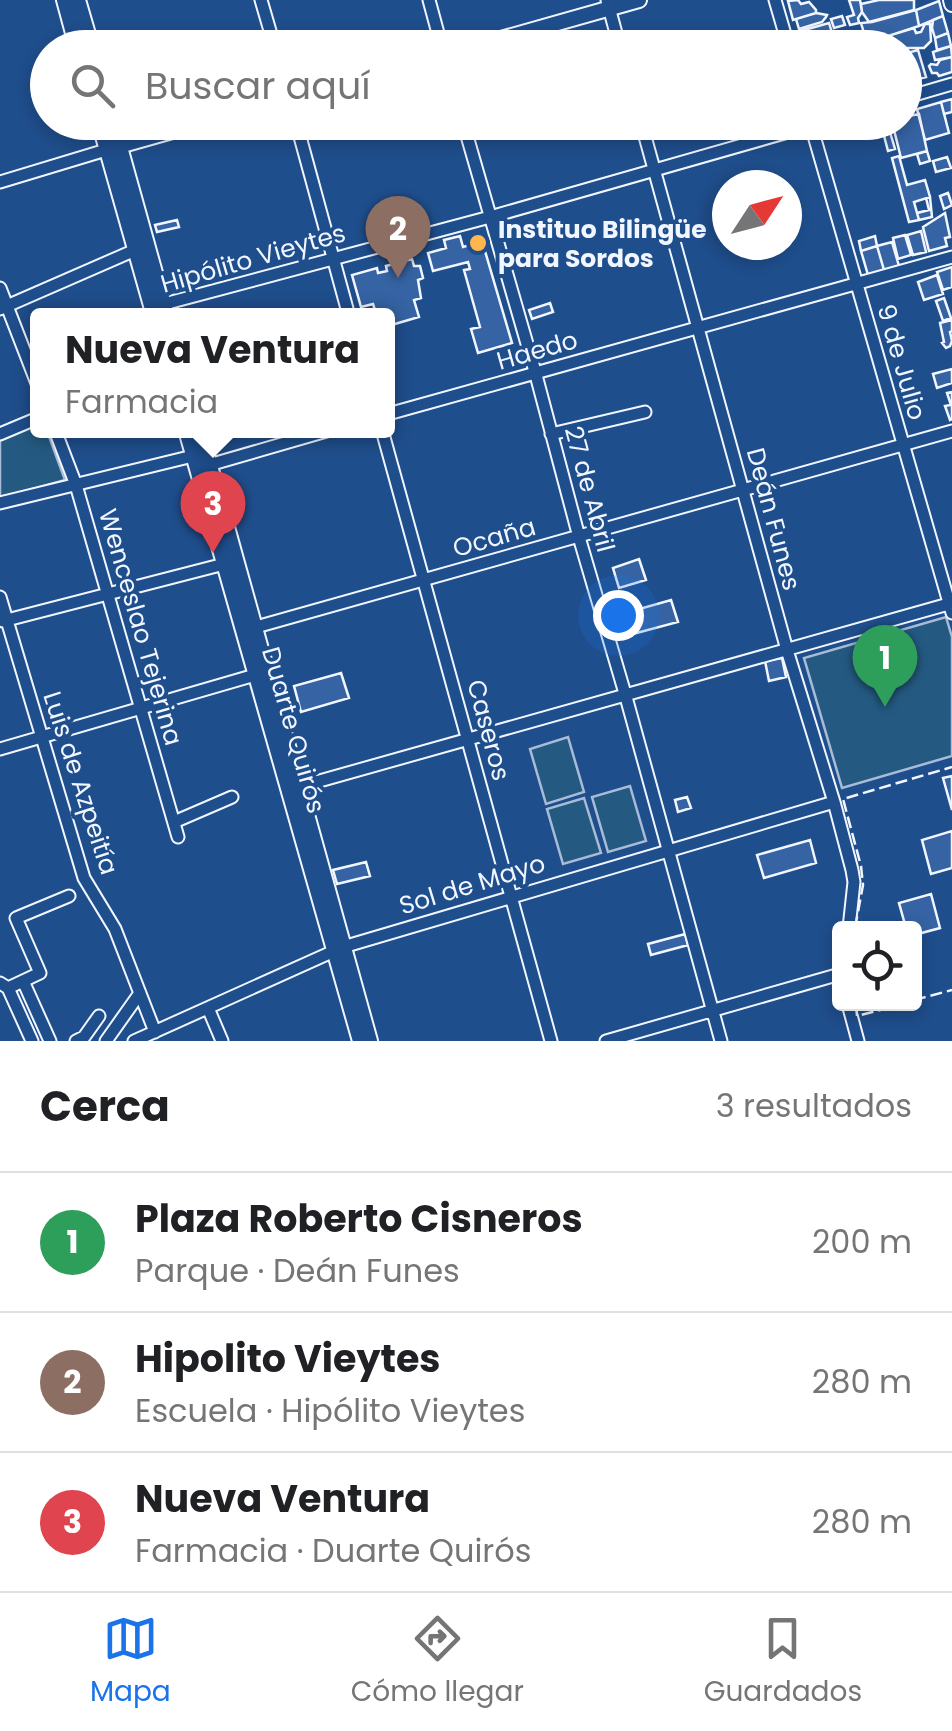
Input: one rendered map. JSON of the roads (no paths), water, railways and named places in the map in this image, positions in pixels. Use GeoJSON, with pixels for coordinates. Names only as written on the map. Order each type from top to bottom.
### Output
{"type":"FeatureCollection","features":[{"type":"Feature","properties":{"kind":"main road"},"geometry":{"type":"LineString","coordinates":[[64,0],[72,30]]}},
{"type":"Feature","properties":{"kind":"main road"},"geometry":{"type":"LineString","coordinates":[[78,0],[87,30]]}},
{"type":"Feature","properties":{"kind":"main road"},"geometry":{"type":"LineString","coordinates":[[526,30],[608,4],[638,0]]}},
{"type":"Feature","properties":{"kind":"main road"},"geometry":{"type":"LineString","coordinates":[[109,140],[158,308]]}},
{"type":"Feature","properties":{"kind":"main road"},"geometry":{"type":"LineString","coordinates":[[113,140],[113,148]]}},
{"type":"Feature","properties":{"kind":"main road"},"geometry":{"type":"LineString","coordinates":[[113,148],[141,140]]}},
{"type":"Feature","properties":{"kind":"main road","name":"Duarte Quirós"},"geometry":{"type":"LineString","coordinates":[[188,438],[256,627],[293,788],[360,1041]]}},
{"type":"Feature","properties":{"kind":"main road","name":"Duarte Quirós"},"geometry":{"type":"LineString","coordinates":[[202,438],[255,675],[293,788]]}},
{"type":"Feature","properties":{"kind":"main road","name":"Duarte Quirós"},"geometry":{"type":"LineString","coordinates":[[338,949],[370,1041]]}},
{"type":"Feature","properties":{"kind":"street"},"geometry":{"type":"LineString","coordinates":[[261,0],[270,30]]}},
{"type":"Feature","properties":{"kind":"street"},"geometry":{"type":"LineString","coordinates":[[428,0],[437,30]]}},
{"type":"Feature","properties":{"kind":"street"},"geometry":{"type":"LineString","coordinates":[[775,0],[784,30]]}},
{"type":"Feature","properties":{"kind":"street"},"geometry":{"type":"LineString","coordinates":[[608,4],[615,30]]}},
{"type":"Feature","properties":{"kind":"street"},"geometry":{"type":"LineString","coordinates":[[922,93],[952,84]]}},
{"type":"Feature","properties":{"kind":"street"},"geometry":{"type":"LineString","coordinates":[[301,140],[347,308]]}},
{"type":"Feature","properties":{"kind":"street","name":"27 de Abril"},"geometry":{"type":"LineString","coordinates":[[468,140],[721,1041]]}},
{"type":"Feature","properties":{"kind":"street","name":"Deán Funes"},"geometry":{"type":"LineString","coordinates":[[646,140],[787,650],[834,802],[854,882],[850,921]]}},
{"type":"Feature","properties":{"kind":"street","name":"Hipólito Vieytes"},"geometry":{"type":"LineString","coordinates":[[172,308],[334,258],[761,140]]}},
{"type":"Feature","properties":{"kind":"street","name":"9 de Julio"},"geometry":{"type":"LineString","coordinates":[[819,140],[951,607]]}},
{"type":"Feature","properties":{"kind":"street"},"geometry":{"type":"LineString","coordinates":[[0,182],[113,148]]}},
{"type":"Feature","properties":{"kind":"street","name":"Hipólito Vieytes"},"geometry":{"type":"LineString","coordinates":[[4,308],[141,247]]}},
{"type":"Feature","properties":{"kind":"street","name":"Haedo"},"geometry":{"type":"LineString","coordinates":[[395,412],[952,258]]}},
{"type":"Feature","properties":{"kind":"street"},"geometry":{"type":"LineString","coordinates":[[0,288],[4,308],[30,368]]}},
{"type":"Feature","properties":{"kind":"street"},"geometry":{"type":"LineString","coordinates":[[551,434],[645,412]]}},
{"type":"Feature","properties":{"kind":"street"},"geometry":{"type":"LineString","coordinates":[[0,434],[30,421]]}},
{"type":"Feature","properties":{"kind":"street","name":"Ocaña"},"geometry":{"type":"LineString","coordinates":[[256,627],[952,431]]}},
{"type":"Feature","properties":{"kind":"street","name":"Wenceslao Tejerina"},"geometry":{"type":"LineString","coordinates":[[58,438],[109,594],[178,837]]}},
{"type":"Feature","properties":{"kind":"street"},"geometry":{"type":"LineString","coordinates":[[209,465],[302,438]]}},
{"type":"Feature","properties":{"kind":"street","name":"Caseros"},"geometry":{"type":"LineString","coordinates":[[384,438],[551,1041]]}},
{"type":"Feature","properties":{"kind":"street"},"geometry":{"type":"LineString","coordinates":[[0,503],[194,456]]}},
{"type":"Feature","properties":{"kind":"street"},"geometry":{"type":"LineString","coordinates":[[4,621],[230,562]]}},
{"type":"Feature","properties":{"kind":"street","name":"Luis de Azpeitía"},"geometry":{"type":"LineString","coordinates":[[0,598],[84,878],[115,929],[155,1032]]}},
{"type":"Feature","properties":{"kind":"street"},"geometry":{"type":"LineString","coordinates":[[293,788],[951,607]]}},
{"type":"Feature","properties":{"kind":"street"},"geometry":{"type":"LineString","coordinates":[[0,749],[255,675]]}},
{"type":"Feature","properties":{"kind":"street"},"geometry":{"type":"LineString","coordinates":[[174,822],[232,797]]}},
{"type":"Feature","properties":{"kind":"street","name":"Sol de Mayo"},"geometry":{"type":"LineString","coordinates":[[134,1041],[338,949],[834,802]]}},
{"type":"Feature","properties":{"kind":"street"},"geometry":{"type":"LineString","coordinates":[[32,1041],[4,985],[40,973],[16,918],[69,896]]}},
{"type":"Feature","properties":{"kind":"street"},"geometry":{"type":"LineString","coordinates":[[606,1041],[832,976]]}},
{"type":"Feature","properties":{"kind":"street"},"geometry":{"type":"LineString","coordinates":[[23,981],[50,1041]]}},
{"type":"Feature","properties":{"kind":"street"},"geometry":{"type":"LineString","coordinates":[[106,1041],[140,993]]}},
{"type":"Feature","properties":{"kind":"street"},"geometry":{"type":"LineString","coordinates":[[208,1008],[222,1041]]}},
{"type":"Feature","properties":{"kind":"street"},"geometry":{"type":"LineString","coordinates":[[850,1011],[858,1041]]}},
{"type":"Feature","properties":{"kind":"street"},"geometry":{"type":"LineString","coordinates":[[76,1041],[84,1037],[99,1016]]}},
{"type":"Feature","properties":{"kind":"place","name":"Instituo Bilingüe para Sordos"},"geometry":{"type":"Point","coordinates":[478,243]}},
{"type":"Feature","properties":{"kind":"place","name":"Hipolito Vieytes"},"geometry":{"type":"Point","coordinates":[398,278]}},
{"type":"Feature","properties":{"kind":"place","name":"Nueva Ventura"},"geometry":{"type":"Point","coordinates":[213,553]}},
{"type":"Feature","properties":{"kind":"place","name":"Plaza Roberto Cisneros"},"geometry":{"type":"Point","coordinates":[885,707]}}]}
